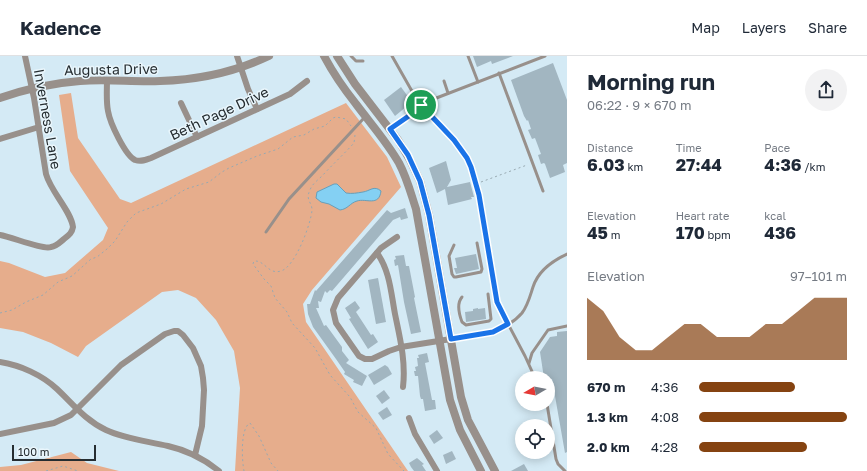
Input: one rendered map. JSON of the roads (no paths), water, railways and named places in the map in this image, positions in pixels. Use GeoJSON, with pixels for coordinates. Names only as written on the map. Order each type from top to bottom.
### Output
{"type":"FeatureCollection","features":[{"type":"Feature","properties":{"kind":"street","name":"Inverness Lane"},"geometry":{"type":"LineString","coordinates":[[0,235],[42,248],[50,248],[57,245],[70,234],[73,227],[71,218],[47,179],[39,127],[25,56]]}},
{"type":"Feature","properties":{"kind":"street"},"geometry":{"type":"LineString","coordinates":[[237,56],[248,89],[257,109]]}},
{"type":"Feature","properties":{"kind":"street","name":"Augusta Drive"},"geometry":{"type":"LineString","coordinates":[[0,98],[32,88],[79,81],[178,80],[211,75],[241,67],[269,56]]}},
{"type":"Feature","properties":{"kind":"street"},"geometry":{"type":"LineString","coordinates":[[324,56],[336,77],[386,142],[400,164],[409,186],[416,209],[439,341],[454,415],[481,471]]}},
{"type":"Feature","properties":{"kind":"street"},"geometry":{"type":"LineString","coordinates":[[338,56],[355,84],[408,155],[420,181],[429,215],[458,386],[468,420],[495,471]]}},
{"type":"Feature","properties":{"kind":"street","name":"Beth Page Drive"},"geometry":{"type":"LineString","coordinates":[[107,80],[107,105],[110,120],[116,133],[133,159],[141,161],[151,158],[257,109],[296,90],[307,81]]}},
{"type":"Feature","properties":{"kind":"street"},"geometry":{"type":"LineString","coordinates":[[181,103],[197,136]]}},
{"type":"Feature","properties":{"kind":"street"},"geometry":{"type":"LineString","coordinates":[[0,139],[39,127]]}},
{"type":"Feature","properties":{"kind":"street"},"geometry":{"type":"LineString","coordinates":[[397,237],[386,244],[377,253],[338,298],[333,310],[336,323],[359,356],[365,359],[376,358],[384,352],[401,347],[451,339]]}},
{"type":"Feature","properties":{"kind":"street"},"geometry":{"type":"LineString","coordinates":[[377,253],[388,276],[401,347],[404,371],[403,387]]}},
{"type":"Feature","properties":{"kind":"street"},"geometry":{"type":"LineString","coordinates":[[0,434],[54,423],[71,415],[78,410],[121,365],[165,334],[174,331],[184,335],[193,348],[201,366],[204,378],[202,426],[195,455]]}},
{"type":"Feature","properties":{"kind":"street"},"geometry":{"type":"LineString","coordinates":[[0,362],[23,369],[45,380],[57,389],[92,422],[113,433],[129,438],[169,446],[195,455],[219,471]]}},
{"type":"Feature","properties":{"kind":"street"},"geometry":{"type":"LineString","coordinates":[[409,418],[420,443],[437,471]]}},
{"type":"Feature","properties":{"kind":"lane"},"geometry":{"type":"LineString","coordinates":[[351,56],[356,61],[363,61]]}},
{"type":"Feature","properties":{"kind":"lane"},"geometry":{"type":"LineString","coordinates":[[392,56],[421,105],[454,140],[467,158],[479,195],[497,302],[532,371]]}},
{"type":"Feature","properties":{"kind":"lane"},"geometry":{"type":"LineString","coordinates":[[468,56],[478,82]]}},
{"type":"Feature","properties":{"kind":"lane"},"geometry":{"type":"LineString","coordinates":[[390,129],[416,111],[426,102],[545,56]]}},
{"type":"Feature","properties":{"kind":"lane"},"geometry":{"type":"LineString","coordinates":[[499,73],[543,191]]}},
{"type":"Feature","properties":{"kind":"lane"},"geometry":{"type":"LineString","coordinates":[[444,81],[448,93]]}},
{"type":"Feature","properties":{"kind":"lane"},"geometry":{"type":"LineString","coordinates":[[266,232],[289,199],[366,117]]}},
{"type":"Feature","properties":{"kind":"lane"},"geometry":{"type":"LineString","coordinates":[[454,245],[449,256],[452,274],[456,277],[481,272],[482,270],[477,243]]}},
{"type":"Feature","properties":{"kind":"lane"},"geometry":{"type":"LineString","coordinates":[[451,339],[493,332],[518,317],[523,311],[539,275],[554,261],[567,254]]}},
{"type":"Feature","properties":{"kind":"lane"},"geometry":{"type":"LineString","coordinates":[[462,297],[458,306],[462,322],[466,325],[489,321],[491,319],[492,316],[488,294]]}},
{"type":"Feature","properties":{"kind":"lane"},"geometry":{"type":"LineString","coordinates":[[529,364],[532,352],[548,330],[567,326]]}},
{"type":"Feature","properties":{"kind":"lane"},"geometry":{"type":"LineString","coordinates":[[547,411],[556,459],[565,471]]}},
{"type":"Feature","properties":{"kind":"water"},"geometry":{"type":"Polygon","coordinates":[[[337,184],[346,193],[361,192],[376,188],[381,191],[380,196],[378,199],[372,201],[357,201],[340,210],[329,204],[321,202],[316,198],[317,192],[337,184]]]}}]}
